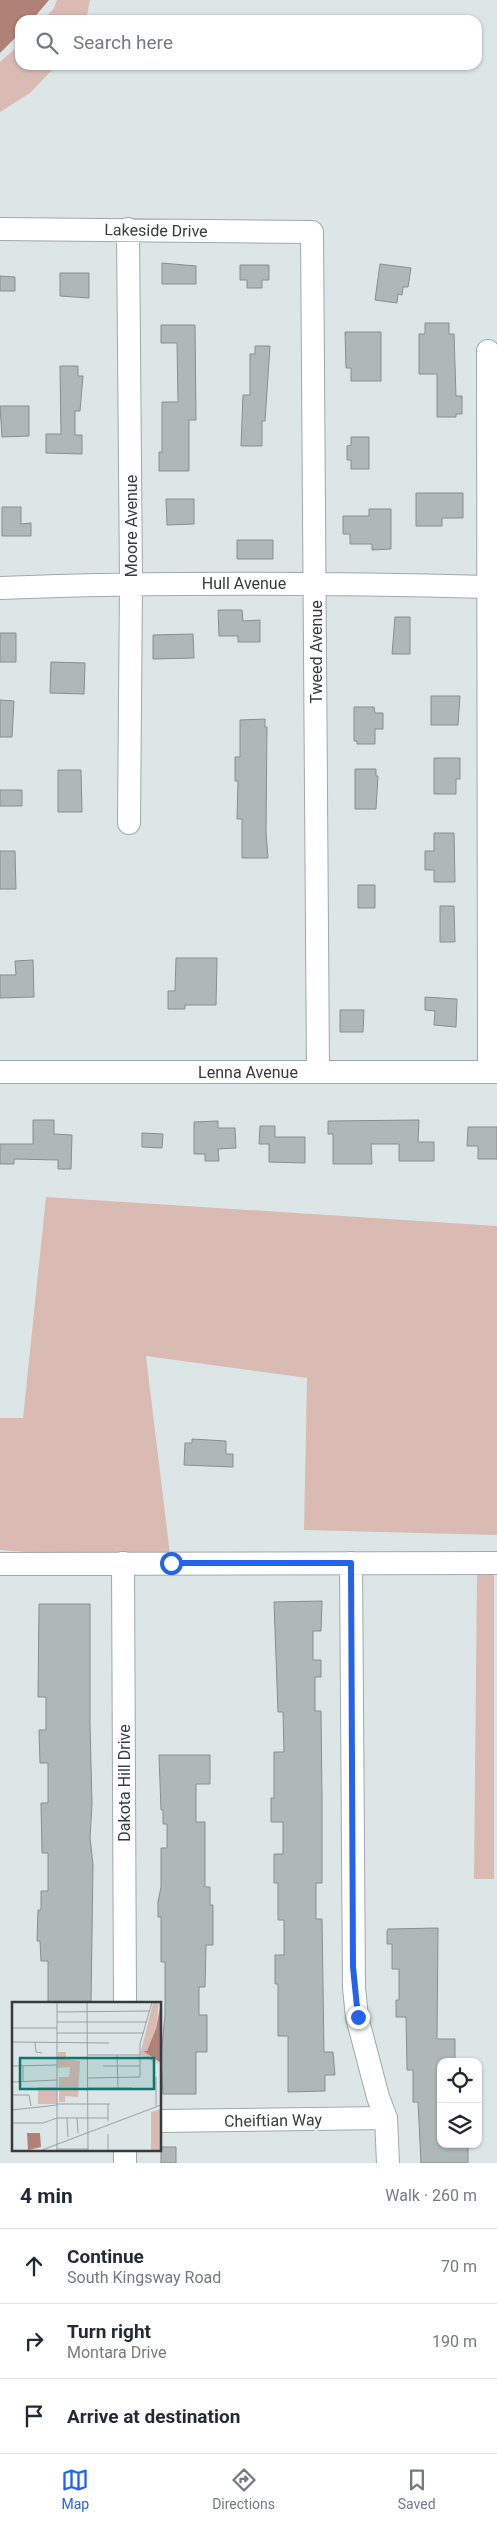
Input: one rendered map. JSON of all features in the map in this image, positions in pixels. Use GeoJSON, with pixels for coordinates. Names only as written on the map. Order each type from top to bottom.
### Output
{"type":"FeatureCollection","features":[{"type":"Feature","properties":{"kind":"street","name":"Lakeside Drive"},"geometry":{"type":"LineString","coordinates":[[0,229],[312,232]]}},
{"type":"Feature","properties":{"kind":"street","name":"Moore Avenue"},"geometry":{"type":"LineString","coordinates":[[128,230],[131,584],[129,823]]}},
{"type":"Feature","properties":{"kind":"street","name":"Tweed Avenue"},"geometry":{"type":"LineString","coordinates":[[312,232],[318,1072]]}},
{"type":"Feature","properties":{"kind":"street"},"geometry":{"type":"LineString","coordinates":[[488,351],[488,587],[493,1072]]}},
{"type":"Feature","properties":{"kind":"street","name":"Hull Avenue"},"geometry":{"type":"LineString","coordinates":[[0,588],[131,584],[316,583],[488,587]]}},
{"type":"Feature","properties":{"kind":"street","name":"Lenna Avenue"},"geometry":{"type":"LineString","coordinates":[[0,1072],[493,1072]]}},
{"type":"Feature","properties":{"kind":"street","name":"Dakota Hill Drive"},"geometry":{"type":"LineString","coordinates":[[123,1563],[125,2002]]}},
{"type":"Feature","properties":{"kind":"street"},"geometry":{"type":"LineString","coordinates":[[351,1563],[354,1988],[358,2017],[378,2097],[386,2118],[388,2163]]}},
{"type":"Feature","properties":{"kind":"street"},"geometry":{"type":"LineString","coordinates":[[0,1564],[497,1563]]}},
{"type":"Feature","properties":{"kind":"street","name":"Cheiftian Way"},"geometry":{"type":"LineString","coordinates":[[161,2121],[386,2118]]}},
{"type":"Feature","properties":{"kind":"street"},"geometry":{"type":"LineString","coordinates":[[125,2150],[125,2163]]}},
{"type":"Feature","properties":{"kind":"shaded area"},"geometry":{"type":"Polygon","coordinates":[[[0,0],[49,0],[36,15],[15,15],[15,38],[0,53],[0,0]]]}},
{"type":"Feature","properties":{"kind":"shaded area"},"geometry":{"type":"Polygon","coordinates":[[[57,0],[90,0],[87,15],[48,15],[54,8],[57,0]]]}},
{"type":"Feature","properties":{"kind":"shaded area"},"geometry":{"type":"Polygon","coordinates":[[[15,48],[15,70],[52,70],[30,93],[0,112],[0,62],[15,48]]]}},
{"type":"Feature","properties":{"kind":"shaded area"},"geometry":{"type":"Polygon","coordinates":[[[46,1197],[497,1226],[497,1535],[304,1530],[307,1378],[146,1356],[171,1563],[0,1550],[0,1418],[23,1418],[46,1197]]]}},
{"type":"Feature","properties":{"kind":"shaded area"},"geometry":{"type":"Polygon","coordinates":[[[477,1571],[494,1571],[494,1879],[474,1879],[477,1571]]]}},
{"type":"Feature","properties":{"kind":"building"},"geometry":{"type":"Polygon","coordinates":[[[162,263],[196,266],[196,284],[162,284],[162,263]]]}},
{"type":"Feature","properties":{"kind":"building"},"geometry":{"type":"Polygon","coordinates":[[[380,264],[411,268],[408,287],[403,287],[402,295],[398,294],[397,303],[375,300],[380,264]]]}},
{"type":"Feature","properties":{"kind":"building"},"geometry":{"type":"Polygon","coordinates":[[[240,265],[269,265],[269,280],[262,280],[262,288],[247,288],[247,280],[240,280],[240,265]]]}},
{"type":"Feature","properties":{"kind":"building"},"geometry":{"type":"Polygon","coordinates":[[[60,273],[89,273],[89,298],[60,296],[60,273]]]}},
{"type":"Feature","properties":{"kind":"building"},"geometry":{"type":"Polygon","coordinates":[[[0,276],[15,277],[15,291],[0,291],[0,276]]]}},
{"type":"Feature","properties":{"kind":"building"},"geometry":{"type":"Polygon","coordinates":[[[425,323],[449,323],[449,334],[454,334],[456,396],[462,396],[462,414],[456,414],[456,417],[437,417],[437,374],[419,374],[419,334],[425,334],[425,323]]]}},
{"type":"Feature","properties":{"kind":"building"},"geometry":{"type":"Polygon","coordinates":[[[161,325],[195,325],[196,420],[189,420],[189,471],[159,471],[159,452],[162,452],[162,402],[178,402],[177,343],[161,343],[161,325]]]}},
{"type":"Feature","properties":{"kind":"building"},"geometry":{"type":"Polygon","coordinates":[[[345,332],[381,332],[381,381],[351,381],[351,368],[346,368],[345,332]]]}},
{"type":"Feature","properties":{"kind":"building"},"geometry":{"type":"Polygon","coordinates":[[[255,346],[270,346],[265,421],[262,421],[262,446],[241,446],[243,395],[250,395],[250,354],[255,354],[255,346]]]}},
{"type":"Feature","properties":{"kind":"building"},"geometry":{"type":"Polygon","coordinates":[[[60,366],[78,366],[78,376],[83,376],[80,411],[75,411],[75,435],[82,435],[82,454],[46,453],[46,434],[61,434],[60,366]]]}},
{"type":"Feature","properties":{"kind":"building"},"geometry":{"type":"Polygon","coordinates":[[[0,406],[29,406],[29,436],[2,437],[0,406]]]}},
{"type":"Feature","properties":{"kind":"building"},"geometry":{"type":"Polygon","coordinates":[[[351,437],[369,437],[369,469],[351,469],[351,460],[347,460],[347,446],[351,445],[351,437]]]}},
{"type":"Feature","properties":{"kind":"building"},"geometry":{"type":"Polygon","coordinates":[[[416,493],[463,493],[463,518],[442,518],[442,526],[416,526],[416,493]]]}},
{"type":"Feature","properties":{"kind":"building"},"geometry":{"type":"Polygon","coordinates":[[[166,499],[194,499],[194,524],[167,525],[166,499]]]}},
{"type":"Feature","properties":{"kind":"building"},"geometry":{"type":"Polygon","coordinates":[[[2,507],[21,507],[21,524],[31,523],[31,536],[2,536],[2,507]]]}},
{"type":"Feature","properties":{"kind":"building"},"geometry":{"type":"Polygon","coordinates":[[[369,509],[391,509],[391,549],[372,550],[372,544],[350,544],[350,534],[343,534],[343,516],[369,516],[369,509]]]}},
{"type":"Feature","properties":{"kind":"building"},"geometry":{"type":"Polygon","coordinates":[[[237,540],[273,540],[273,559],[237,559],[237,540]]]}},
{"type":"Feature","properties":{"kind":"building"},"geometry":{"type":"Polygon","coordinates":[[[218,610],[242,610],[243,621],[260,620],[260,642],[238,642],[238,636],[219,636],[218,610]]]}},
{"type":"Feature","properties":{"kind":"building"},"geometry":{"type":"Polygon","coordinates":[[[395,617],[410,617],[410,654],[392,654],[395,617]]]}},
{"type":"Feature","properties":{"kind":"building"},"geometry":{"type":"Polygon","coordinates":[[[0,633],[16,633],[16,662],[0,662],[0,633]]]}},
{"type":"Feature","properties":{"kind":"building"},"geometry":{"type":"Polygon","coordinates":[[[193,634],[194,658],[153,659],[153,635],[193,634]]]}},
{"type":"Feature","properties":{"kind":"building"},"geometry":{"type":"Polygon","coordinates":[[[51,662],[85,663],[84,694],[50,693],[51,662]]]}},
{"type":"Feature","properties":{"kind":"building"},"geometry":{"type":"Polygon","coordinates":[[[431,696],[460,696],[458,725],[431,725],[431,696]]]}},
{"type":"Feature","properties":{"kind":"building"},"geometry":{"type":"Polygon","coordinates":[[[0,700],[14,701],[12,737],[0,737],[0,700]]]}},
{"type":"Feature","properties":{"kind":"building"},"geometry":{"type":"Polygon","coordinates":[[[354,707],[374,707],[375,713],[383,713],[383,729],[375,729],[375,744],[357,744],[357,741],[354,741],[354,707]]]}},
{"type":"Feature","properties":{"kind":"building"},"geometry":{"type":"Polygon","coordinates":[[[265,719],[265,727],[267,727],[266,832],[268,858],[242,858],[242,819],[237,819],[238,781],[235,781],[235,757],[240,757],[240,720],[265,719]]]}},
{"type":"Feature","properties":{"kind":"building"},"geometry":{"type":"Polygon","coordinates":[[[434,758],[460,758],[460,779],[456,779],[456,794],[434,794],[434,758]]]}},
{"type":"Feature","properties":{"kind":"building"},"geometry":{"type":"Polygon","coordinates":[[[355,769],[376,769],[376,776],[378,776],[376,809],[355,809],[355,769]]]}},
{"type":"Feature","properties":{"kind":"building"},"geometry":{"type":"Polygon","coordinates":[[[58,770],[81,770],[82,812],[58,812],[58,770]]]}},
{"type":"Feature","properties":{"kind":"building"},"geometry":{"type":"Polygon","coordinates":[[[0,790],[22,790],[22,806],[0,806],[0,790]]]}},
{"type":"Feature","properties":{"kind":"building"},"geometry":{"type":"Polygon","coordinates":[[[434,833],[454,833],[455,882],[434,882],[434,870],[425,870],[425,851],[434,851],[434,833]]]}},
{"type":"Feature","properties":{"kind":"building"},"geometry":{"type":"Polygon","coordinates":[[[0,851],[15,851],[16,889],[0,889],[0,851]]]}},
{"type":"Feature","properties":{"kind":"building"},"geometry":{"type":"Polygon","coordinates":[[[358,885],[375,885],[375,908],[358,908],[358,885]]]}},
{"type":"Feature","properties":{"kind":"building"},"geometry":{"type":"Polygon","coordinates":[[[440,906],[454,906],[455,942],[440,942],[440,906]]]}},
{"type":"Feature","properties":{"kind":"building"},"geometry":{"type":"Polygon","coordinates":[[[176,958],[217,958],[216,1005],[185,1005],[185,1009],[168,1009],[168,991],[175,991],[176,958]]]}},
{"type":"Feature","properties":{"kind":"building"},"geometry":{"type":"Polygon","coordinates":[[[33,960],[34,997],[0,998],[0,975],[16,975],[15,961],[33,960]]]}},
{"type":"Feature","properties":{"kind":"building"},"geometry":{"type":"Polygon","coordinates":[[[425,997],[457,999],[456,1027],[434,1025],[435,1011],[425,1010],[425,997]]]}},
{"type":"Feature","properties":{"kind":"building"},"geometry":{"type":"Polygon","coordinates":[[[340,1010],[364,1010],[363,1032],[340,1032],[340,1010]]]}},
{"type":"Feature","properties":{"kind":"building"},"geometry":{"type":"Polygon","coordinates":[[[33,1120],[54,1120],[54,1134],[72,1135],[71,1169],[58,1169],[58,1160],[14,1159],[14,1164],[0,1164],[0,1144],[33,1144],[33,1120]]]}},
{"type":"Feature","properties":{"kind":"building"},"geometry":{"type":"Polygon","coordinates":[[[419,1120],[418,1142],[434,1142],[434,1161],[399,1161],[399,1144],[371,1144],[372,1164],[333,1164],[333,1134],[328,1134],[328,1121],[419,1120]]]}},
{"type":"Feature","properties":{"kind":"building"},"geometry":{"type":"Polygon","coordinates":[[[218,1121],[218,1128],[235,1128],[236,1148],[218,1149],[219,1161],[205,1161],[205,1154],[194,1154],[194,1122],[218,1121]]]}},
{"type":"Feature","properties":{"kind":"building"},"geometry":{"type":"Polygon","coordinates":[[[260,1126],[275,1126],[275,1137],[305,1137],[305,1163],[269,1162],[269,1144],[259,1144],[260,1126]]]}},
{"type":"Feature","properties":{"kind":"building"},"geometry":{"type":"Polygon","coordinates":[[[468,1127],[497,1127],[497,1159],[478,1159],[478,1146],[467,1146],[468,1127]]]}},
{"type":"Feature","properties":{"kind":"building"},"geometry":{"type":"Polygon","coordinates":[[[142,1133],[163,1134],[162,1148],[142,1147],[142,1133]]]}},
{"type":"Feature","properties":{"kind":"building"},"geometry":{"type":"Polygon","coordinates":[[[192,1439],[226,1441],[226,1454],[233,1454],[233,1467],[184,1465],[185,1443],[192,1443],[192,1439]]]}},
{"type":"Feature","properties":{"kind":"building"},"geometry":{"type":"Polygon","coordinates":[[[322,1601],[321,1631],[313,1631],[313,1660],[321,1660],[321,1677],[315,1677],[315,1711],[321,1711],[322,1798],[322,1883],[316,1883],[316,1919],[322,1919],[324,2052],[333,2052],[335,2075],[325,2075],[325,2091],[288,2092],[288,2036],[278,2036],[278,1984],[275,1984],[275,1955],[284,1955],[284,1920],[278,1920],[278,1883],[274,1883],[274,1854],[283,1854],[283,1822],[271,1822],[271,1798],[274,1798],[274,1752],[284,1752],[283,1712],[278,1712],[274,1602],[322,1601]]]}},
{"type":"Feature","properties":{"kind":"building"},"geometry":{"type":"Polygon","coordinates":[[[39,1604],[90,1604],[92,1804],[90,1838],[93,1864],[91,2002],[48,2002],[48,1961],[41,1961],[40,1941],[37,1941],[38,1910],[41,1910],[41,1891],[48,1891],[48,1853],[42,1853],[41,1803],[48,1803],[48,1763],[40,1763],[39,1730],[46,1730],[46,1697],[38,1697],[39,1604]]]}},
{"type":"Feature","properties":{"kind":"building"},"geometry":{"type":"Polygon","coordinates":[[[159,1755],[210,1755],[210,1784],[196,1784],[196,1822],[205,1822],[205,1887],[210,1887],[210,1905],[213,1905],[213,1945],[206,1945],[205,1987],[199,1987],[199,2015],[207,2015],[207,2052],[196,2052],[196,2094],[163,2094],[161,2058],[165,2015],[165,1962],[161,1962],[161,1917],[158,1917],[158,1902],[161,1887],[161,1848],[167,1848],[167,1824],[163,1824],[163,1810],[161,1810],[159,1755]]]}},
{"type":"Feature","properties":{"kind":"building"},"geometry":{"type":"Polygon","coordinates":[[[438,1928],[437,2039],[455,2039],[455,2058],[437,2058],[437,2148],[468,2148],[468,2163],[421,2163],[418,2102],[413,2102],[413,2070],[407,2070],[406,2017],[396,2017],[396,2000],[399,2000],[399,1969],[392,1969],[392,1944],[387,1944],[388,1929],[438,1928]]]}},
{"type":"Feature","properties":{"kind":"building"},"geometry":{"type":"Polygon","coordinates":[[[161,2147],[176,2147],[176,2163],[161,2163],[161,2147]]]}},
{"type":"Feature","properties":{"kind":"route"},"geometry":{"type":"LineString","coordinates":[[171,1563],[351,1563],[353,1967],[358,2017]]}}]}
